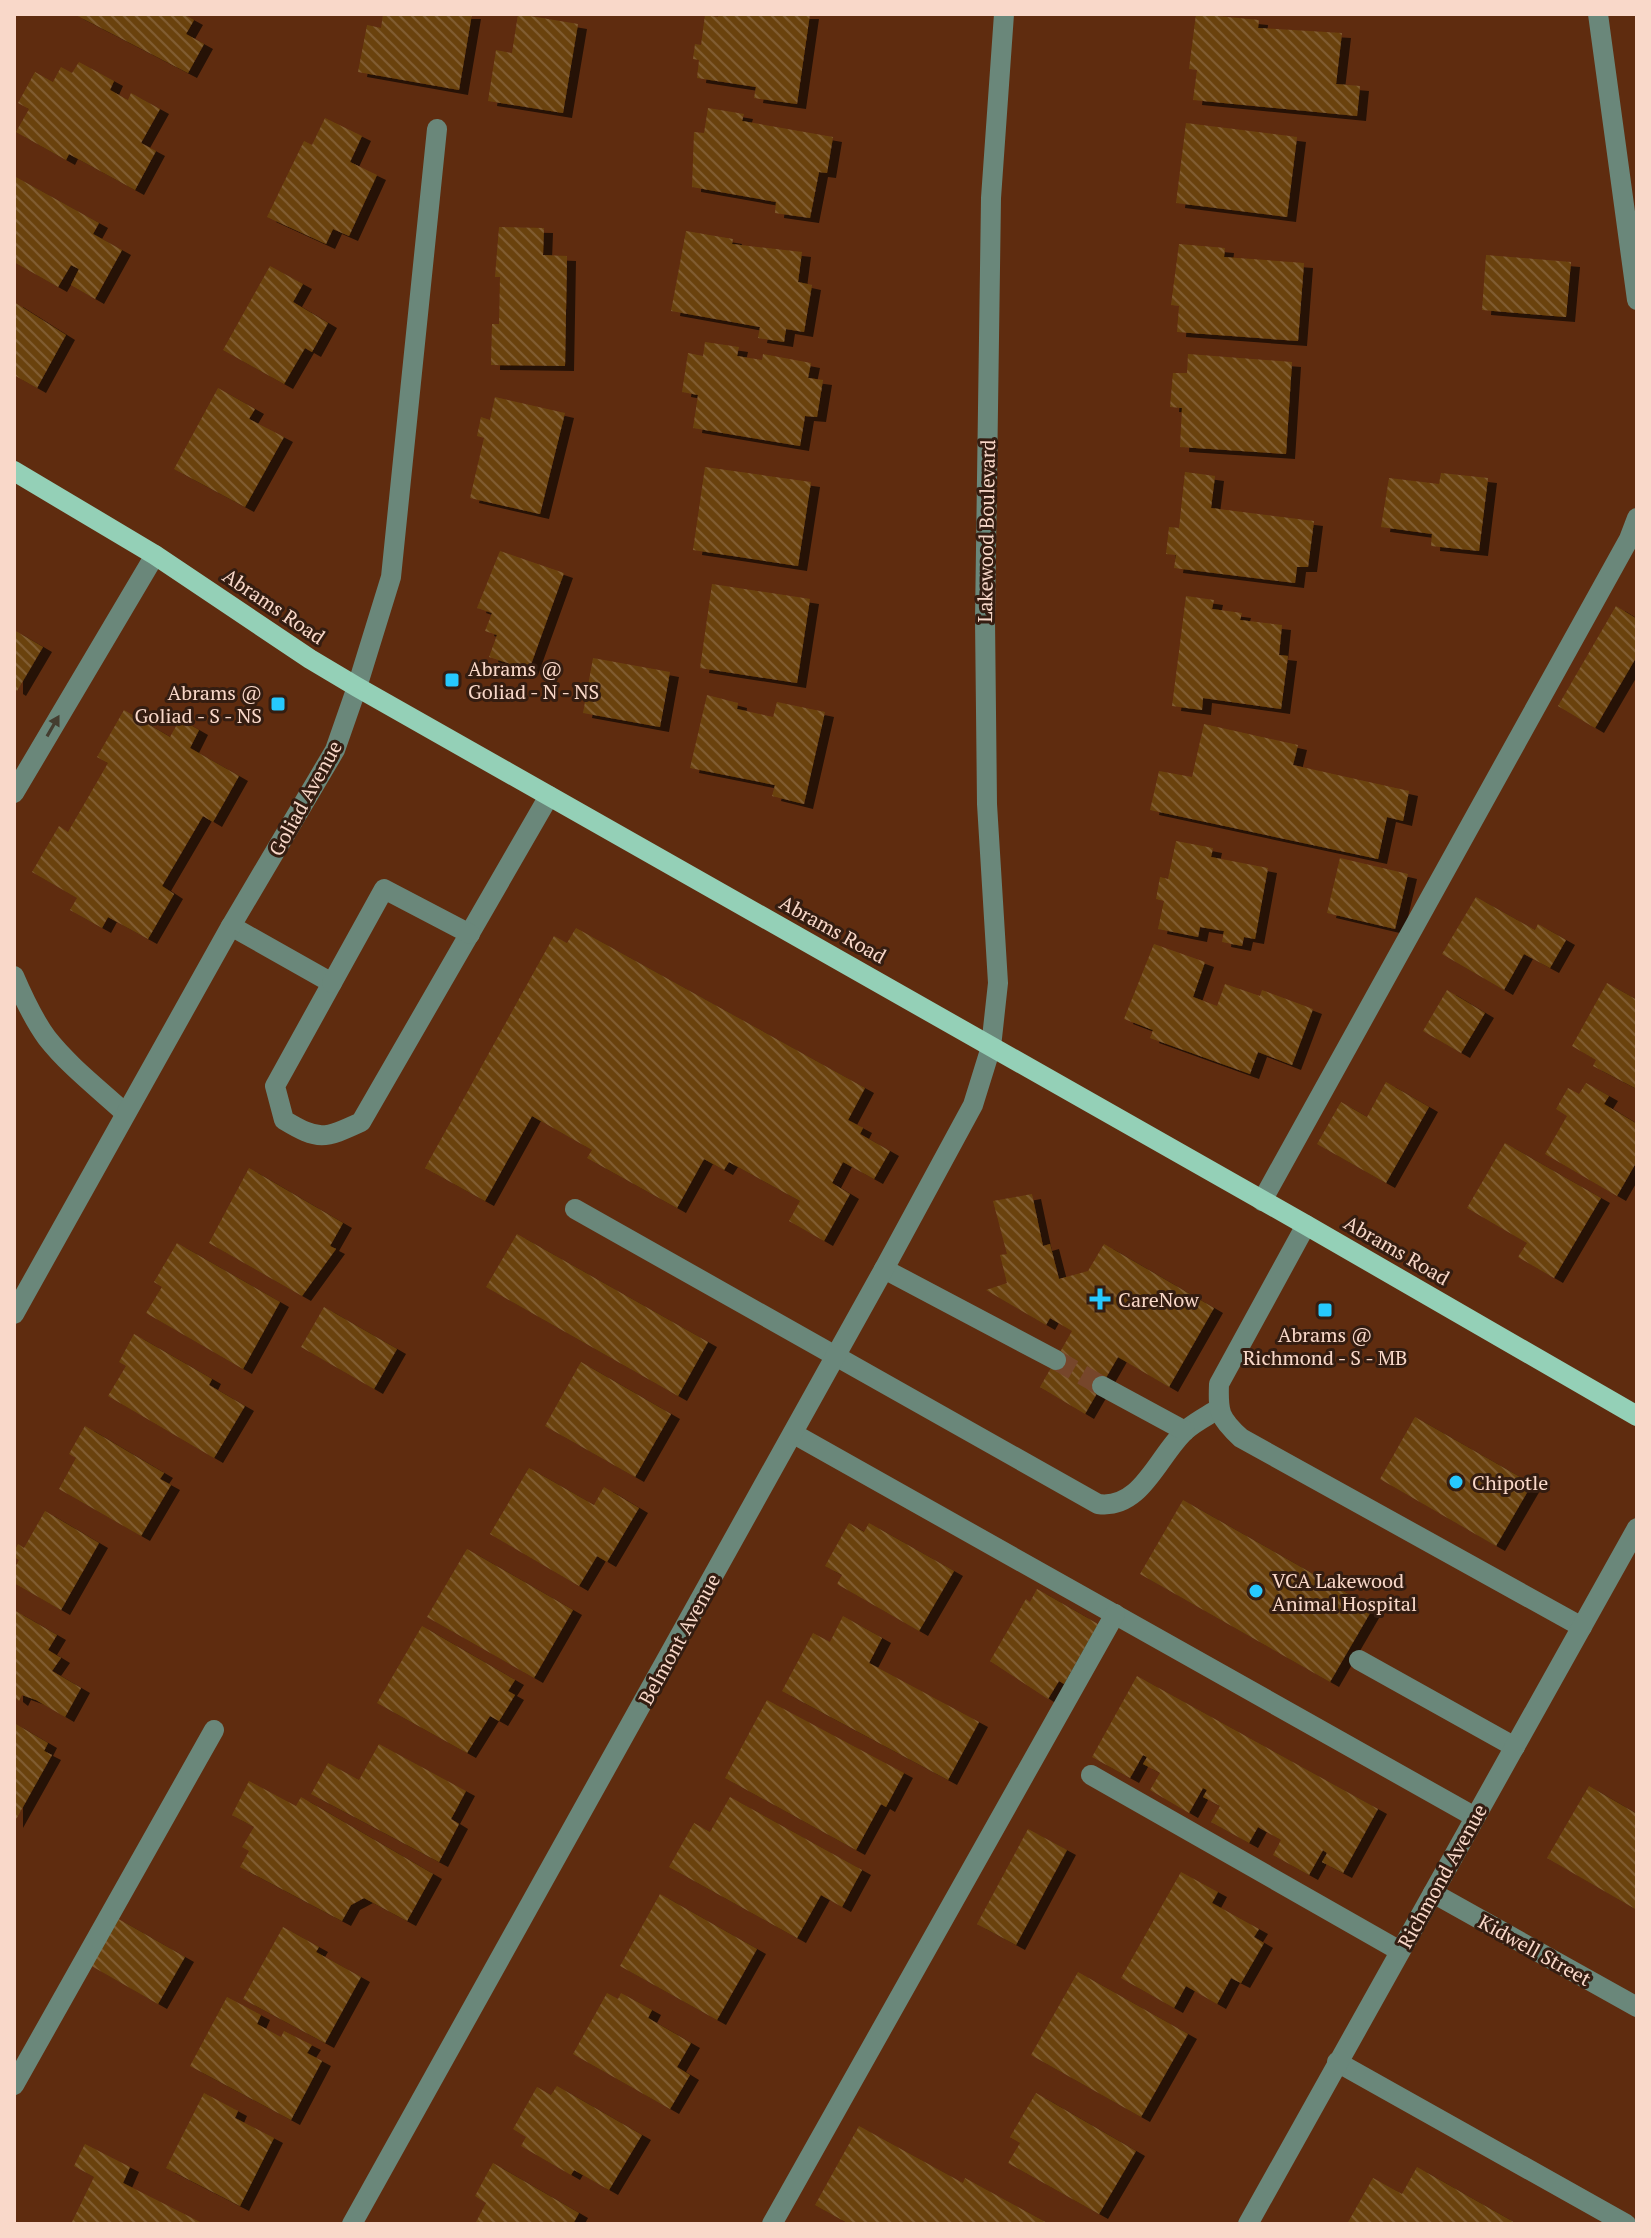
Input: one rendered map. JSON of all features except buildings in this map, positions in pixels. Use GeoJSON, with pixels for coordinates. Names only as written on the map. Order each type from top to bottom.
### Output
{"type":"FeatureCollection","features":[{"type":"Feature","properties":{"kind":"main road","name":"Abrams Road"},"geometry":{"type":"LineString","coordinates":[[14,471],[155,555],[357,687],[1637,1416]]}},
{"type":"Feature","properties":{"kind":"street","name":"Lakewood Boulevard"},"geometry":{"type":"LineString","coordinates":[[991,1047],[998,983],[987,804],[985,619],[991,198],[1004,14]]}},
{"type":"Feature","properties":{"kind":"street"},"geometry":{"type":"LineString","coordinates":[[1598,14],[1637,300]]}},
{"type":"Feature","properties":{"kind":"street","name":"Goliad Avenue"},"geometry":{"type":"LineString","coordinates":[[14,1314],[231,926],[335,750],[391,577],[437,129]]}},
{"type":"Feature","properties":{"kind":"street"},"geometry":{"type":"LineString","coordinates":[[1262,1201],[1629,539],[1637,518]]}},
{"type":"Feature","properties":{"kind":"street"},"geometry":{"type":"LineString","coordinates":[[14,793],[155,555]]}},
{"type":"Feature","properties":{"kind":"street"},"geometry":{"type":"LineString","coordinates":[[470,934],[384,889],[275,1086],[284,1120],[310,1136],[336,1134],[361,1122],[470,934],[549,796]]}},
{"type":"Feature","properties":{"kind":"street"},"geometry":{"type":"LineString","coordinates":[[231,926],[332,983]]}},
{"type":"Feature","properties":{"kind":"street"},"geometry":{"type":"LineString","coordinates":[[14,976],[47,1037],[125,1113]]}},
{"type":"Feature","properties":{"kind":"street","name":"Belmont Avenue"},"geometry":{"type":"LineString","coordinates":[[352,2224],[884,1269],[973,1105],[991,1047]]}},
{"type":"Feature","properties":{"kind":"street"},"geometry":{"type":"LineString","coordinates":[[575,1209],[1098,1504],[1113,1506],[1132,1495],[1185,1431],[1218,1409]]}},
{"type":"Feature","properties":{"kind":"street"},"geometry":{"type":"LineString","coordinates":[[1306,1225],[1219,1384],[1218,1409],[1226,1424],[1241,1438],[1582,1627]]}},
{"type":"Feature","properties":{"kind":"street"},"geometry":{"type":"LineString","coordinates":[[884,1269],[1056,1360]]}},
{"type":"Feature","properties":{"kind":"street"},"geometry":{"type":"LineString","coordinates":[[1102,1386],[1185,1431]]}},
{"type":"Feature","properties":{"kind":"street"},"geometry":{"type":"LineString","coordinates":[[794,1434],[1475,1817]]}},
{"type":"Feature","properties":{"kind":"street","name":"Richmond Avenue"},"geometry":{"type":"LineString","coordinates":[[1248,2224],[1637,1528]]}},
{"type":"Feature","properties":{"kind":"street"},"geometry":{"type":"LineString","coordinates":[[772,2224],[1115,1614]]}},
{"type":"Feature","properties":{"kind":"street"},"geometry":{"type":"LineString","coordinates":[[1359,1660],[1515,1747]]}},
{"type":"Feature","properties":{"kind":"street"},"geometry":{"type":"LineString","coordinates":[[14,2085],[214,1730]]}},
{"type":"Feature","properties":{"kind":"street"},"geometry":{"type":"LineString","coordinates":[[1091,1775],[1400,1951]]}},
{"type":"Feature","properties":{"kind":"street","name":"Kidwell Street"},"geometry":{"type":"LineString","coordinates":[[1433,1893],[1637,2007]]}},
{"type":"Feature","properties":{"kind":"street"},"geometry":{"type":"LineString","coordinates":[[1337,2062],[1626,2224]]}},
{"type":"Feature","properties":{"kind":"tunnel"},"geometry":{"type":"LineString","coordinates":[[1056,1360],[1102,1386]]}},
{"type":"Feature","properties":{"kind":"place","name":"Abrams @ Goliad - N - NS"},"geometry":{"type":"Point","coordinates":[452,680]}},
{"type":"Feature","properties":{"kind":"place","name":"Abrams @ Goliad - S - NS"},"geometry":{"type":"Point","coordinates":[278,704]}},
{"type":"Feature","properties":{"kind":"place","name":"CareNow"},"geometry":{"type":"Point","coordinates":[1100,1299]}},
{"type":"Feature","properties":{"kind":"place","name":"Abrams @ Richmond - S - MB"},"geometry":{"type":"Point","coordinates":[1325,1310]}},
{"type":"Feature","properties":{"kind":"place","name":"Chipotle"},"geometry":{"type":"Point","coordinates":[1456,1482]}},
{"type":"Feature","properties":{"kind":"place","name":"VCA Lakewood Animal Hospital"},"geometry":{"type":"Point","coordinates":[1256,1591]}}]}
